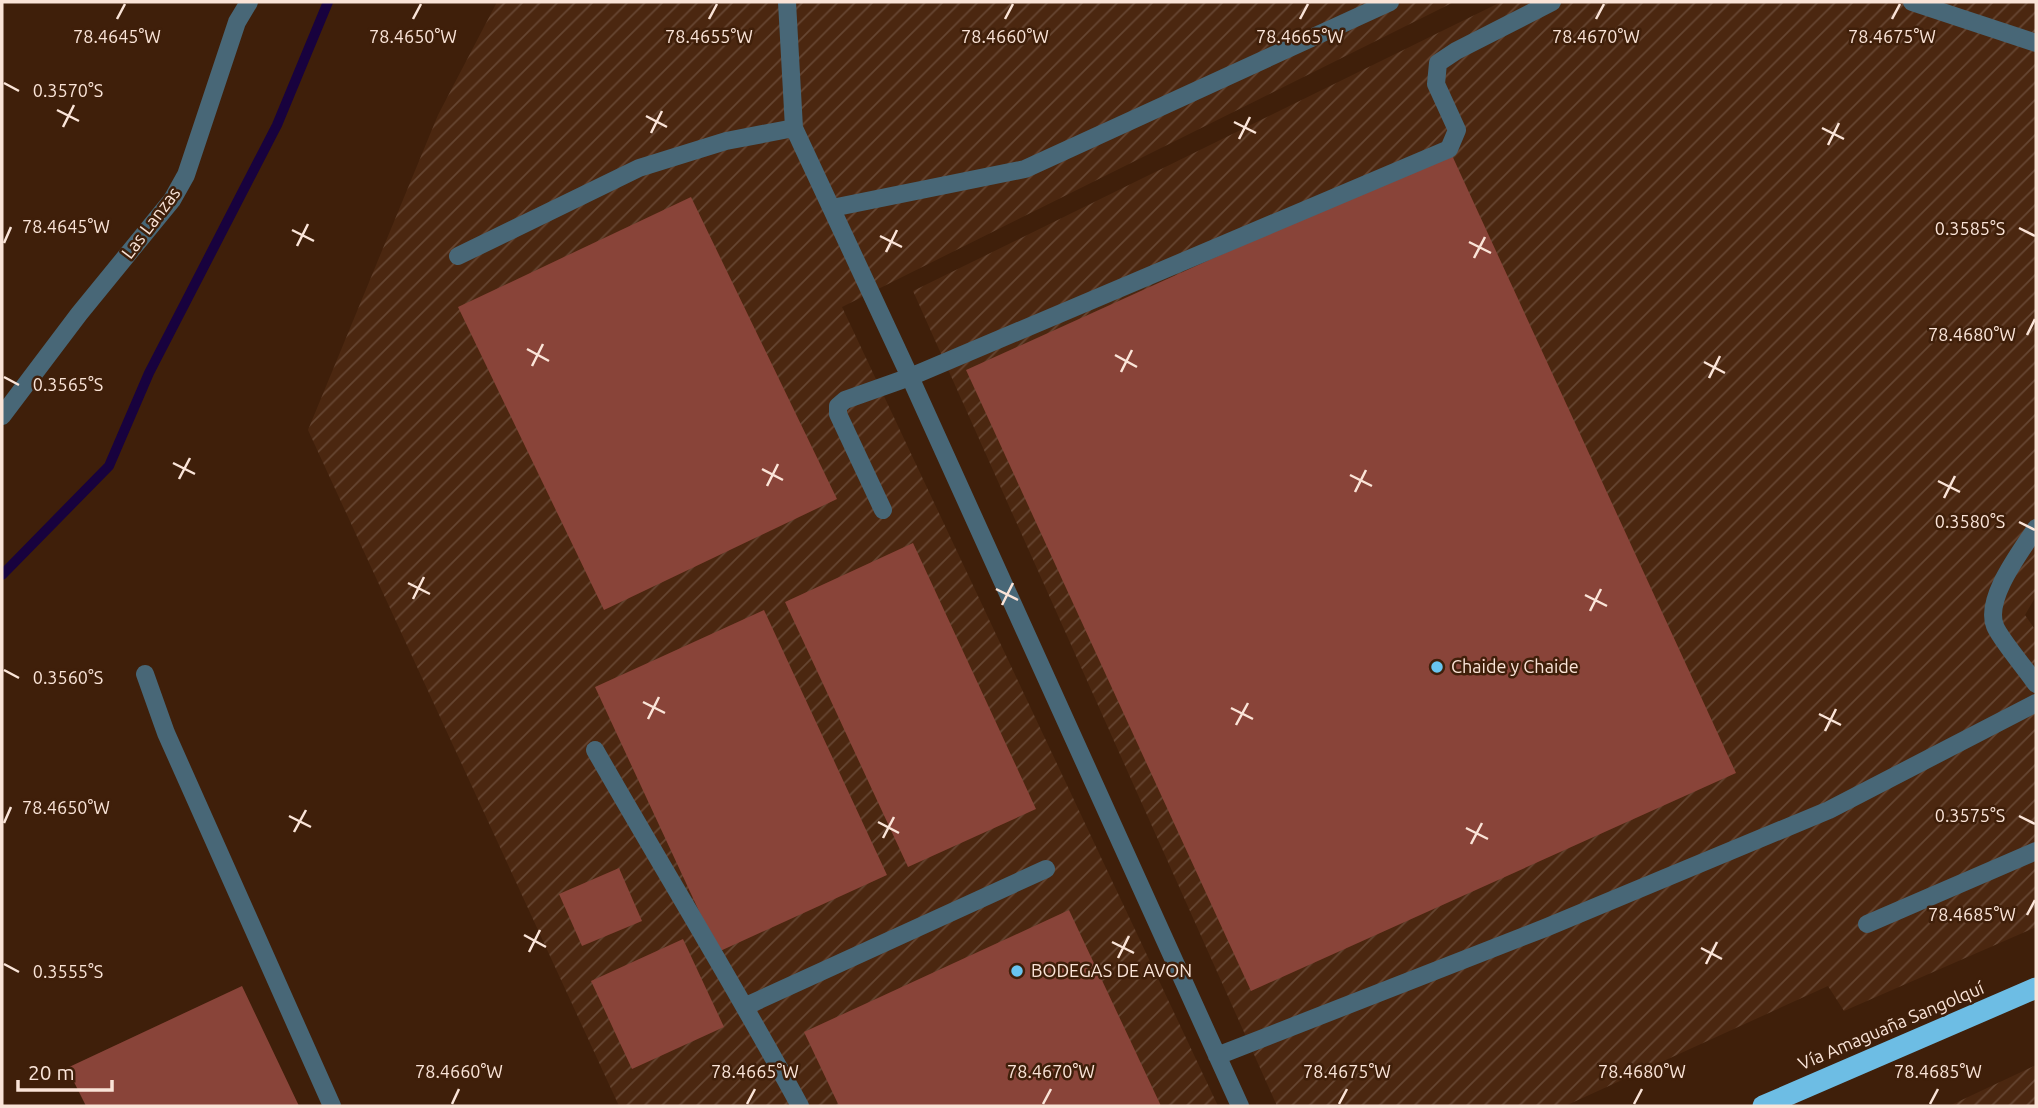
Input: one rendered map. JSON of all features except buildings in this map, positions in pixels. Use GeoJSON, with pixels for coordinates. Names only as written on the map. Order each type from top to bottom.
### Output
{"type":"FeatureCollection","features":[{"type":"Feature","properties":{"kind":"highway","name":"Vía Amaguaña Sangolquí"},"geometry":{"type":"LineString","coordinates":[[1763,1106],[2036,988]]}},
{"type":"Feature","properties":{"kind":"street","name":"Las Lanzas"},"geometry":{"type":"LineString","coordinates":[[2,415],[79,314],[172,200],[186,175],[237,22],[248,2]]}},
{"type":"Feature","properties":{"kind":"street"},"geometry":{"type":"LineString","coordinates":[[787,2],[794,128],[910,377],[1240,1106]]}},
{"type":"Feature","properties":{"kind":"street"},"geometry":{"type":"LineString","coordinates":[[832,208],[1025,169],[1390,2]]}},
{"type":"Feature","properties":{"kind":"street"},"geometry":{"type":"LineString","coordinates":[[883,510],[838,414],[838,406],[845,400],[910,377],[1449,149],[1457,130],[1436,84],[1438,63],[1552,2]]}},
{"type":"Feature","properties":{"kind":"street"},"geometry":{"type":"LineString","coordinates":[[1912,2],[2036,43]]}},
{"type":"Feature","properties":{"kind":"street"},"geometry":{"type":"LineString","coordinates":[[458,256],[639,168],[726,141],[794,128]]}},
{"type":"Feature","properties":{"kind":"street"},"geometry":{"type":"LineString","coordinates":[[2036,528],[2002,583],[1994,602],[1994,625],[2036,684]]}},
{"type":"Feature","properties":{"kind":"street"},"geometry":{"type":"LineString","coordinates":[[145,674],[166,733],[332,1106]]}},
{"type":"Feature","properties":{"kind":"street"},"geometry":{"type":"LineString","coordinates":[[1217,1056],[1545,928],[1829,810],[2036,702]]}},
{"type":"Feature","properties":{"kind":"street"},"geometry":{"type":"LineString","coordinates":[[595,750],[746,1006],[800,1106]]}},
{"type":"Feature","properties":{"kind":"street"},"geometry":{"type":"LineString","coordinates":[[1867,924],[2036,851]]}},
{"type":"Feature","properties":{"kind":"street"},"geometry":{"type":"LineString","coordinates":[[746,1006],[1046,869]]}},
{"type":"Feature","properties":{"kind":"shaded area"},"geometry":{"type":"Polygon","coordinates":[[[497,2],[1454,2],[842,307],[1218,1106],[619,1106],[308,430],[438,115],[497,2]]]}},
{"type":"Feature","properties":{"kind":"shaded area"},"geometry":{"type":"Polygon","coordinates":[[[1501,2],[2036,2],[2036,596],[2025,615],[2036,631],[2036,927],[1844,1011],[1828,986],[1565,1106],[1277,1106],[913,291],[1501,2]]]}},
{"type":"Feature","properties":{"kind":"shaded area"},"geometry":{"type":"Polygon","coordinates":[[[2036,1065],[2036,1106],[1949,1106],[2036,1065]]]}},
{"type":"Feature","properties":{"kind":"waterway"},"geometry":{"type":"LineString","coordinates":[[2,575],[109,466],[149,373],[277,125],[328,2]]}},
{"type":"Feature","properties":{"kind":"place","name":"Chaide y Chaide"},"geometry":{"type":"Point","coordinates":[1437,667]}},
{"type":"Feature","properties":{"kind":"place","name":"BODEGAS DE AVON"},"geometry":{"type":"Point","coordinates":[1017,971]}}]}
